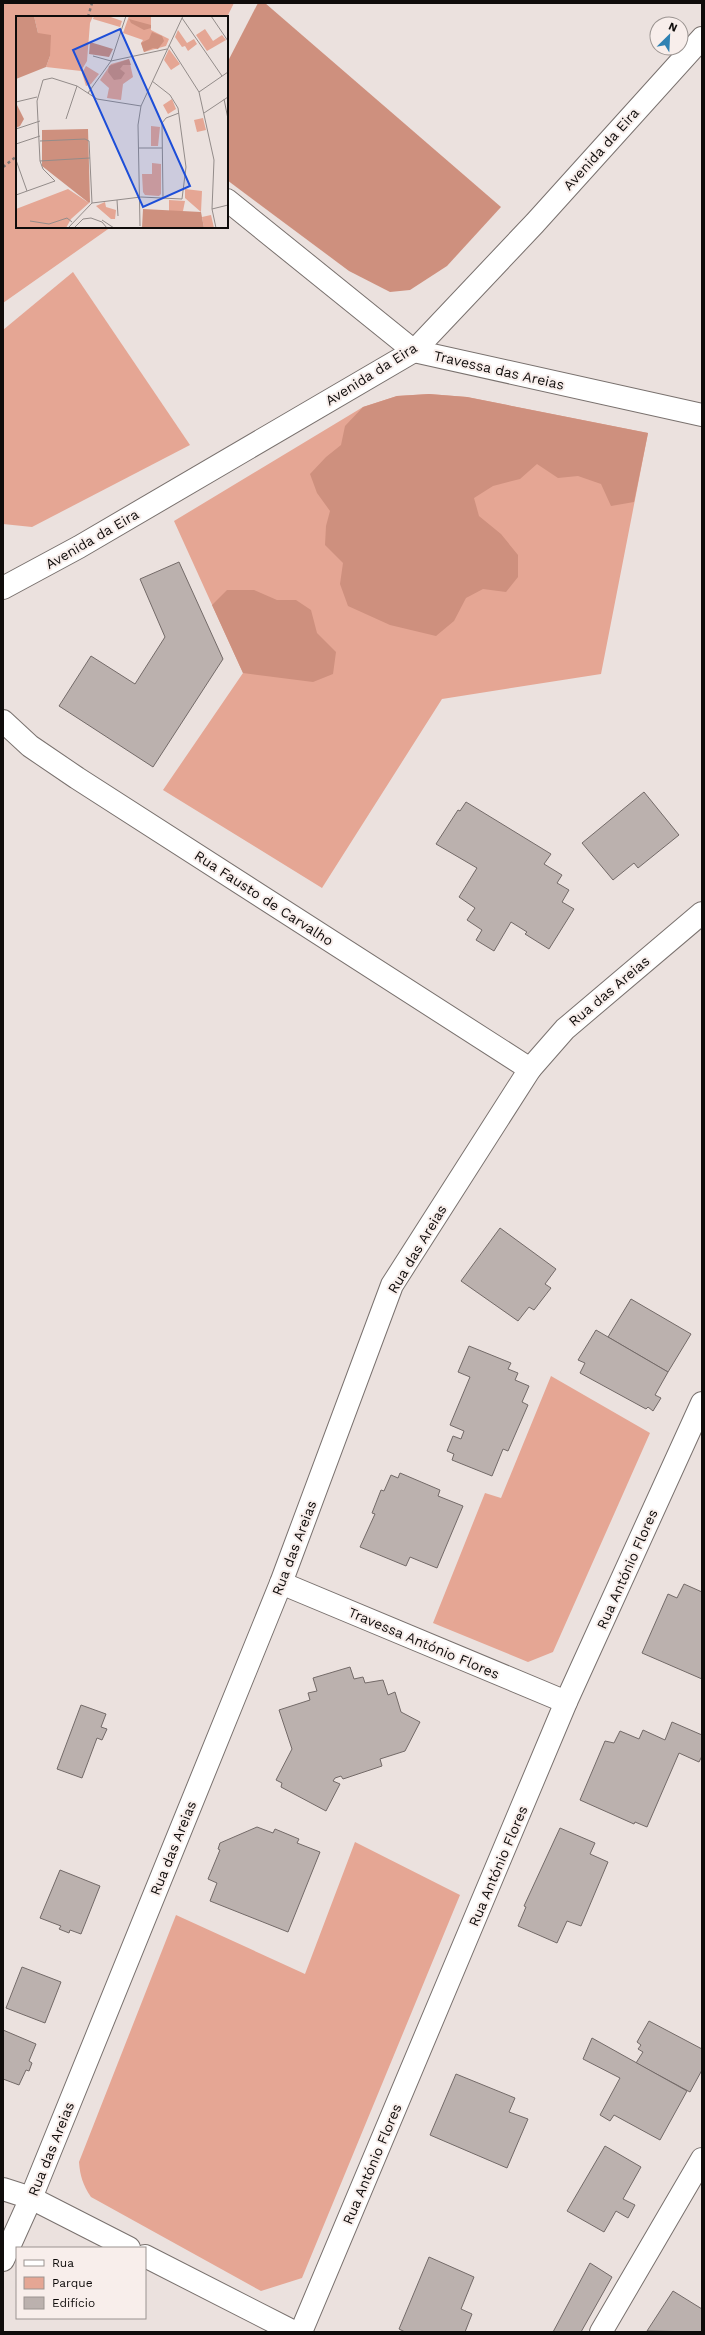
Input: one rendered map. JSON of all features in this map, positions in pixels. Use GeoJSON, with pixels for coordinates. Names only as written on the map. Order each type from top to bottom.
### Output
{"type":"FeatureCollection","features":[{"type":"Feature","properties":{"kind":"street","name":"Avenida da Eira"},"geometry":{"type":"LineString","coordinates":[[3,588],[79,547],[414,351],[540,217],[702,38]]}},
{"type":"Feature","properties":{"kind":"street","name":"Travessa das Areias"},"geometry":{"type":"LineString","coordinates":[[228,201],[414,351],[702,416]]}},
{"type":"Feature","properties":{"kind":"street","name":"Rua Fausto de Carvalho"},"geometry":{"type":"LineString","coordinates":[[3,720],[30,746],[77,778],[530,1069]]}},
{"type":"Feature","properties":{"kind":"street","name":"Rua das Areias"},"geometry":{"type":"LineString","coordinates":[[3,2260],[31,2198],[281,1583],[392,1285],[530,1069],[565,1029],[702,913]]}},
{"type":"Feature","properties":{"kind":"street","name":"Rua António Flores"},"geometry":{"type":"LineString","coordinates":[[301,2332],[566,1702],[702,1403]]}},
{"type":"Feature","properties":{"kind":"street","name":"Travessa António Flores"},"geometry":{"type":"LineString","coordinates":[[281,1583],[566,1702]]}},
{"type":"Feature","properties":{"kind":"street"},"geometry":{"type":"LineString","coordinates":[[601,2332],[702,2159]]}},
{"type":"Feature","properties":{"kind":"street"},"geometry":{"type":"LineString","coordinates":[[3,2190],[31,2198],[127,2247]]}},
{"type":"Feature","properties":{"kind":"street"},"geometry":{"type":"LineString","coordinates":[[146,2257],[294,2332]]}},
{"type":"Feature","properties":{"kind":"path"},"geometry":{"type":"LineString","coordinates":[[88,16],[92,3]]}},
{"type":"Feature","properties":{"kind":"path"},"geometry":{"type":"LineString","coordinates":[[3,167],[16,157]]}},
{"type":"Feature","properties":{"kind":"green space"},"geometry":{"type":"Polygon","coordinates":[[[3,3],[234,3],[228,16],[16,16],[16,228],[110,228],[3,303],[3,3]]]}},
{"type":"Feature","properties":{"kind":"green space"},"geometry":{"type":"Polygon","coordinates":[[[73,272],[190,445],[32,527],[3,524],[3,330],[73,272]]]}},
{"type":"Feature","properties":{"kind":"green space"},"geometry":{"type":"Polygon","coordinates":[[[429,394],[467,397],[648,433],[601,674],[442,699],[322,888],[163,790],[243,673],[174,521],[363,407],[397,396],[429,394]]]}},
{"type":"Feature","properties":{"kind":"green space"},"geometry":{"type":"Polygon","coordinates":[[[551,1376],[650,1433],[553,1652],[528,1662],[433,1623],[485,1493],[501,1498],[551,1376]]]}},
{"type":"Feature","properties":{"kind":"green space"},"geometry":{"type":"Polygon","coordinates":[[[355,1842],[460,1895],[302,2278],[261,2291],[91,2197],[82,2180],[79,2162],[176,1915],[305,1974],[355,1842]]]}},
{"type":"Feature","properties":{"kind":"shaded area"},"geometry":{"type":"Polygon","coordinates":[[[258,3],[265,3],[501,207],[447,266],[410,290],[390,292],[349,271],[228,181],[228,61],[258,3]]]}},
{"type":"Feature","properties":{"kind":"shaded area"},"geometry":{"type":"Polygon","coordinates":[[[429,394],[467,397],[648,433],[634,502],[611,506],[601,484],[578,476],[558,478],[537,464],[520,479],[493,486],[474,498],[479,516],[501,534],[518,555],[518,577],[506,592],[483,589],[466,598],[454,621],[436,636],[390,625],[348,606],[340,584],[343,563],[325,545],[326,526],[330,511],[317,493],[310,474],[326,457],[341,445],[345,426],[363,407],[397,396],[429,394]]]}},
{"type":"Feature","properties":{"kind":"shaded area"},"geometry":{"type":"Polygon","coordinates":[[[227,590],[254,590],[277,600],[296,600],[311,610],[317,633],[336,652],[333,674],[313,682],[243,673],[212,605],[227,590]]]}},
{"type":"Feature","properties":{"kind":"building"},"geometry":{"type":"Polygon","coordinates":[[[179,562],[223,659],[153,767],[59,706],[91,656],[135,684],[165,637],[140,579],[179,562]]]}},
{"type":"Feature","properties":{"kind":"building"},"geometry":{"type":"Polygon","coordinates":[[[644,792],[679,835],[638,868],[634,863],[613,880],[582,843],[644,792]]]}},
{"type":"Feature","properties":{"kind":"building"},"geometry":{"type":"Polygon","coordinates":[[[466,802],[551,854],[544,864],[562,875],[557,883],[569,890],[562,902],[574,909],[549,949],[525,934],[527,932],[511,922],[494,951],[476,940],[482,930],[467,920],[475,908],[459,897],[477,868],[436,844],[458,810],[460,811],[466,802]]]}},
{"type":"Feature","properties":{"kind":"building"},"geometry":{"type":"Polygon","coordinates":[[[500,1228],[556,1269],[545,1284],[551,1288],[534,1310],[529,1307],[518,1321],[461,1281],[500,1228]]]}},
{"type":"Feature","properties":{"kind":"building"},"geometry":{"type":"Polygon","coordinates":[[[631,1299],[691,1334],[668,1372],[608,1337],[631,1299]]]}},
{"type":"Feature","properties":{"kind":"building"},"geometry":{"type":"Polygon","coordinates":[[[596,1330],[668,1372],[655,1395],[661,1398],[653,1411],[648,1407],[646,1409],[580,1373],[585,1363],[578,1360],[596,1330]]]}},
{"type":"Feature","properties":{"kind":"building"},"geometry":{"type":"Polygon","coordinates":[[[469,1346],[511,1363],[508,1369],[518,1373],[515,1380],[529,1386],[522,1402],[528,1405],[508,1451],[503,1449],[492,1476],[452,1460],[454,1454],[447,1451],[453,1436],[461,1439],[464,1431],[450,1425],[470,1377],[458,1372],[469,1346]]]}},
{"type":"Feature","properties":{"kind":"building"},"geometry":{"type":"Polygon","coordinates":[[[400,1473],[440,1490],[438,1496],[463,1506],[437,1568],[410,1557],[406,1566],[360,1547],[375,1514],[372,1513],[381,1490],[384,1491],[391,1475],[398,1478],[400,1473]]]}},
{"type":"Feature","properties":{"kind":"building"},"geometry":{"type":"Polygon","coordinates":[[[684,1584],[702,1592],[702,1679],[642,1653],[668,1594],[677,1598],[684,1584]]]}},
{"type":"Feature","properties":{"kind":"building"},"geometry":{"type":"Polygon","coordinates":[[[350,1667],[354,1679],[363,1677],[365,1683],[383,1680],[388,1695],[395,1692],[401,1712],[420,1722],[405,1751],[380,1759],[382,1766],[343,1779],[341,1776],[335,1778],[333,1781],[340,1784],[326,1811],[281,1787],[282,1783],[276,1780],[292,1749],[279,1710],[310,1700],[308,1693],[317,1691],[313,1678],[350,1667]]]}},
{"type":"Feature","properties":{"kind":"building"},"geometry":{"type":"Polygon","coordinates":[[[81,1705],[106,1714],[101,1727],[107,1729],[102,1740],[97,1738],[82,1778],[57,1769],[81,1705]]]}},
{"type":"Feature","properties":{"kind":"building"},"geometry":{"type":"Polygon","coordinates":[[[672,1722],[702,1735],[702,1756],[699,1762],[679,1753],[647,1827],[635,1822],[634,1824],[580,1800],[605,1741],[614,1743],[620,1731],[639,1739],[643,1730],[665,1740],[672,1722]]]}},
{"type":"Feature","properties":{"kind":"building"},"geometry":{"type":"Polygon","coordinates":[[[257,1827],[273,1833],[275,1829],[299,1839],[297,1843],[320,1852],[288,1932],[210,1901],[217,1883],[208,1879],[220,1850],[218,1849],[220,1843],[257,1827]]]}},
{"type":"Feature","properties":{"kind":"building"},"geometry":{"type":"Polygon","coordinates":[[[560,1828],[595,1843],[590,1854],[608,1862],[581,1926],[567,1921],[557,1943],[518,1926],[526,1907],[524,1906],[560,1828]]]}},
{"type":"Feature","properties":{"kind":"building"},"geometry":{"type":"Polygon","coordinates":[[[60,1870],[100,1886],[81,1934],[70,1930],[69,1933],[59,1929],[61,1926],[40,1918],[60,1870]]]}},
{"type":"Feature","properties":{"kind":"building"},"geometry":{"type":"Polygon","coordinates":[[[22,1967],[61,1982],[45,2023],[6,2008],[22,1967]]]}},
{"type":"Feature","properties":{"kind":"building"},"geometry":{"type":"Polygon","coordinates":[[[649,2021],[702,2049],[702,2070],[690,2092],[636,2063],[643,2052],[638,2049],[641,2045],[637,2042],[649,2021]]]}},
{"type":"Feature","properties":{"kind":"building"},"geometry":{"type":"Polygon","coordinates":[[[3,2030],[36,2044],[29,2061],[32,2063],[29,2071],[26,2070],[19,2085],[3,2079],[3,2030]]]}},
{"type":"Feature","properties":{"kind":"building"},"geometry":{"type":"Polygon","coordinates":[[[592,2038],[687,2091],[660,2140],[614,2115],[610,2121],[600,2115],[620,2078],[583,2059],[592,2038]]]}},
{"type":"Feature","properties":{"kind":"building"},"geometry":{"type":"Polygon","coordinates":[[[456,2074],[515,2098],[509,2112],[528,2119],[507,2168],[430,2135],[456,2074]]]}},
{"type":"Feature","properties":{"kind":"building"},"geometry":{"type":"Polygon","coordinates":[[[605,2146],[641,2167],[623,2199],[635,2205],[628,2218],[616,2211],[604,2232],[567,2211],[605,2146]]]}},
{"type":"Feature","properties":{"kind":"building"},"geometry":{"type":"Polygon","coordinates":[[[429,2257],[474,2277],[461,2309],[472,2314],[465,2332],[405,2332],[399,2329],[429,2257]]]}},
{"type":"Feature","properties":{"kind":"building"},"geometry":{"type":"Polygon","coordinates":[[[590,2263],[612,2277],[581,2332],[553,2332],[590,2263]]]}},
{"type":"Feature","properties":{"kind":"building"},"geometry":{"type":"Polygon","coordinates":[[[673,2291],[702,2309],[702,2332],[647,2331],[673,2291]]]}}]}
